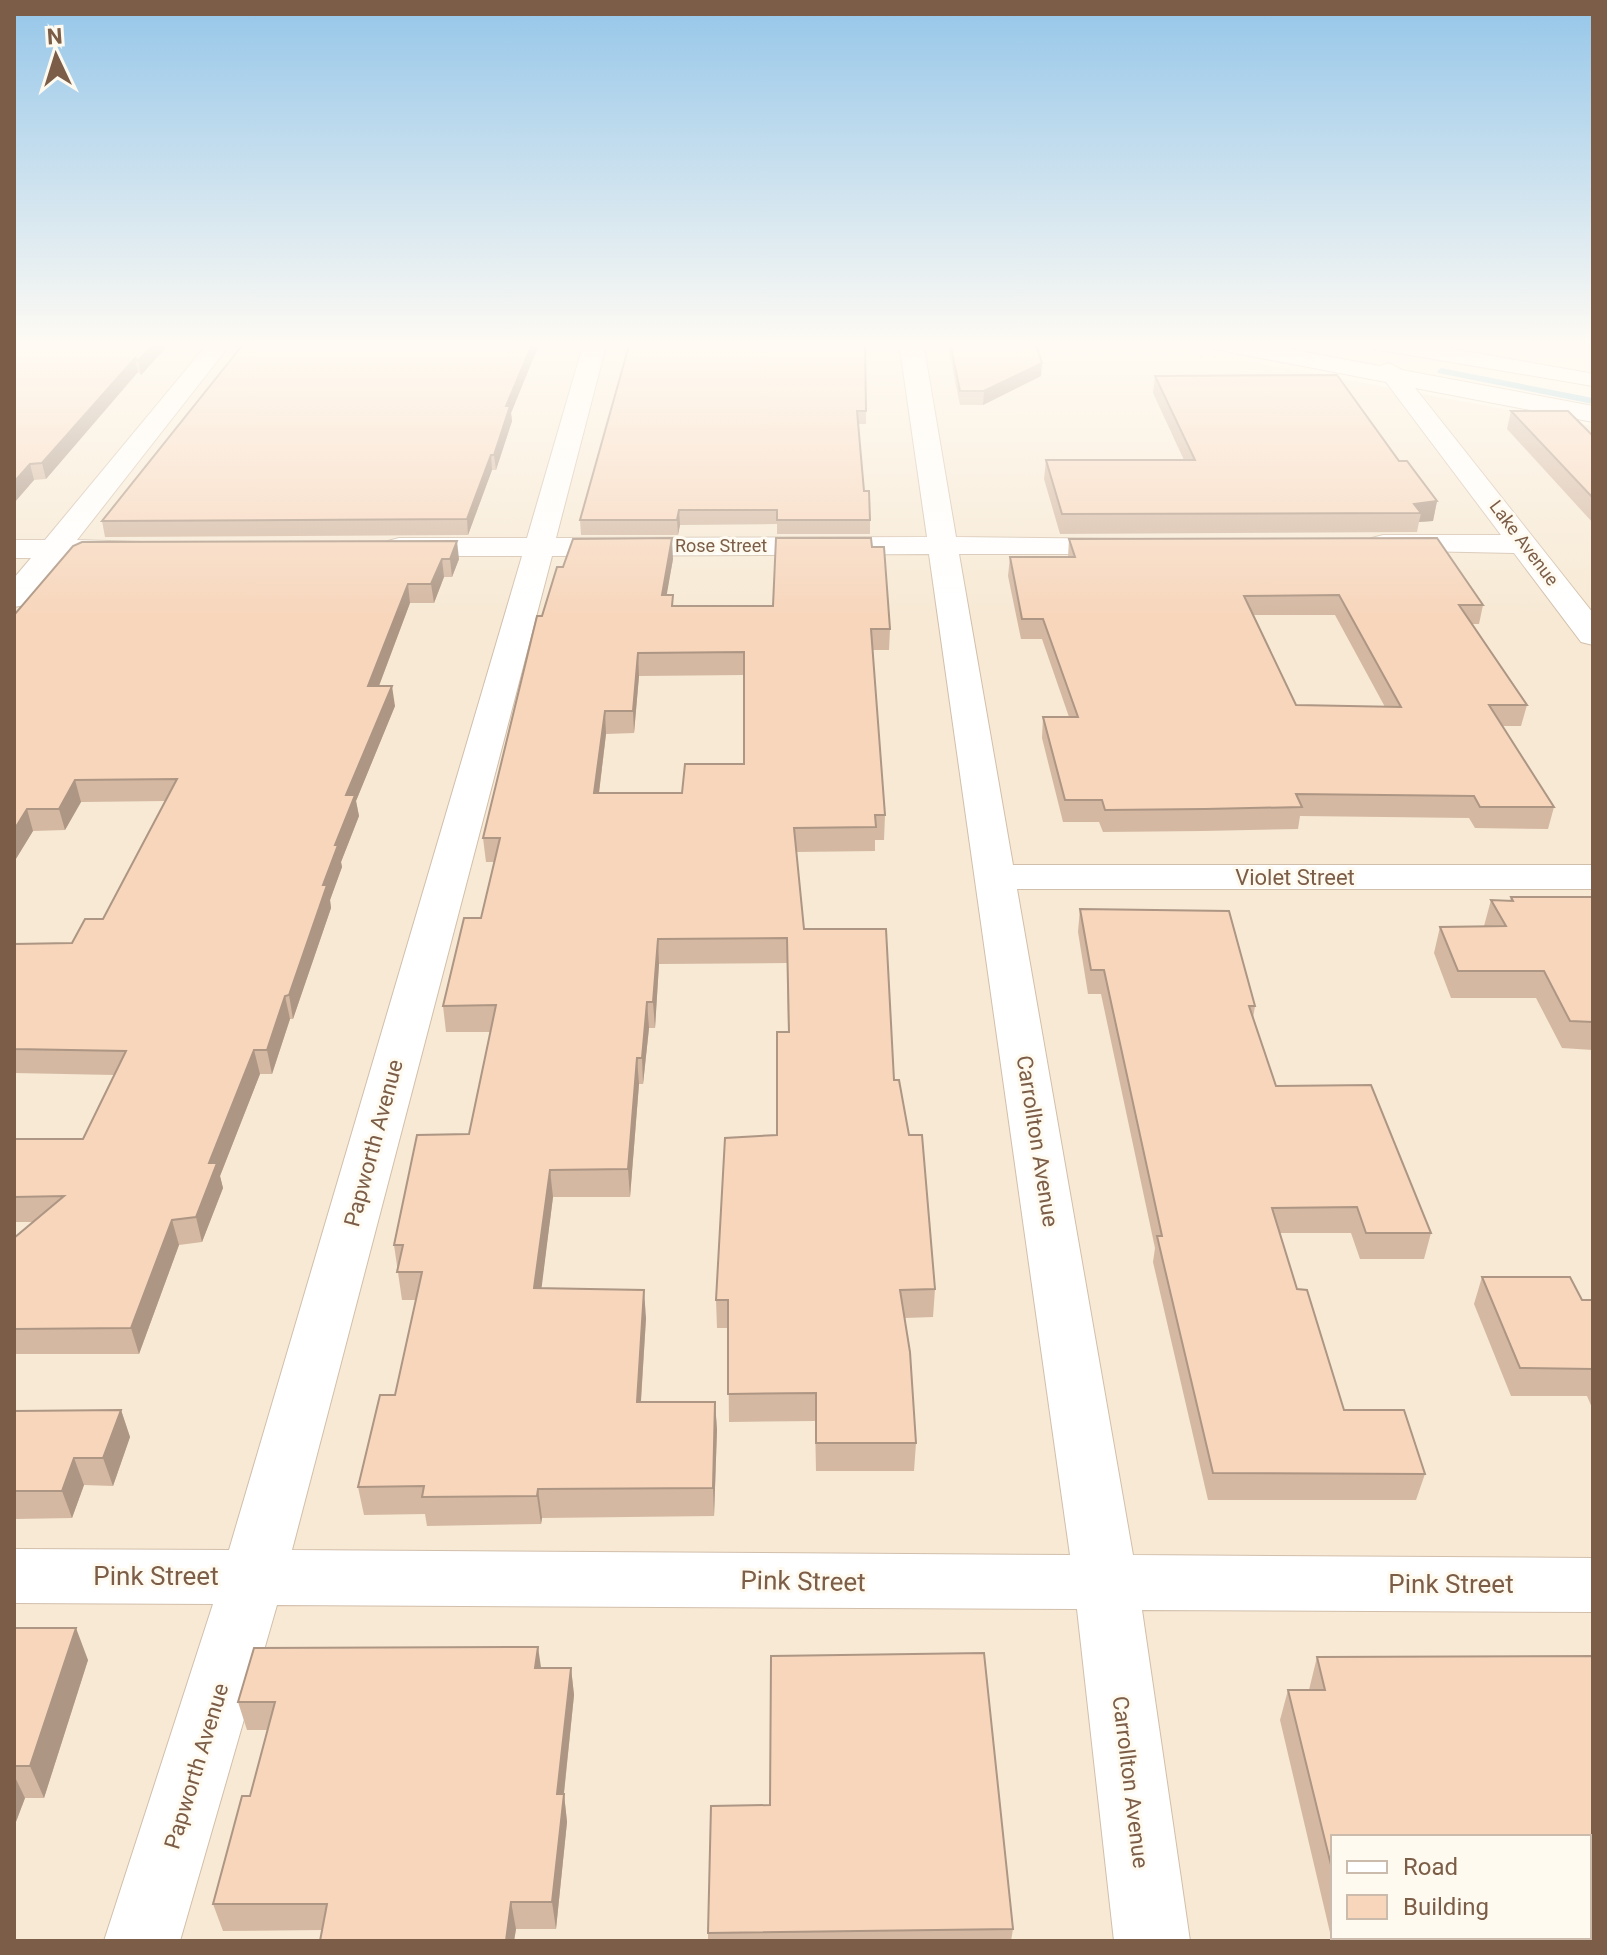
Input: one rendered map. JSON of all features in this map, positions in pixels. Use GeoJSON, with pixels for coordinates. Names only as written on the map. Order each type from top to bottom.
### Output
{"type":"FeatureCollection","features":[{"type":"Feature","properties":{"kind":"street"},"geometry":{"type":"LineString","coordinates":[[14,598],[147,433]]}},
{"type":"Feature","properties":{"kind":"street","name":"Papworth Avenue"},"geometry":{"type":"LineString","coordinates":[[142,1941],[254,1575],[570,433]]}},
{"type":"Feature","properties":{"kind":"street","name":"Carrollton Avenue"},"geometry":{"type":"LineString","coordinates":[[925,433],[1106,1584],[1152,1941]]}},
{"type":"Feature","properties":{"kind":"street","name":"Lake Avenue"},"geometry":{"type":"LineString","coordinates":[[1439,433],[1593,635]]}},
{"type":"Feature","properties":{"kind":"street"},"geometry":{"type":"LineString","coordinates":[[1352,544],[1525,544]]}},
{"type":"Feature","properties":{"kind":"street","name":"Rose Street"},"geometry":{"type":"LineString","coordinates":[[366,548],[1147,545]]}},
{"type":"Feature","properties":{"kind":"street"},"geometry":{"type":"LineString","coordinates":[[14,549],[163,548]]}},
{"type":"Feature","properties":{"kind":"street","name":"Violet Street"},"geometry":{"type":"LineString","coordinates":[[997,877],[1593,877]]}},
{"type":"Feature","properties":{"kind":"street","name":"Pink Street"},"geometry":{"type":"LineString","coordinates":[[14,1576],[1593,1585]]}},
{"type":"Feature","properties":{"kind":"shaded area"},"geometry":{"type":"Polygon","coordinates":[[[14,433],[1593,433],[1593,1941],[14,1941],[14,433]]]}},
{"type":"Feature","properties":{"kind":"building"},"geometry":{"type":"Polygon","coordinates":[[[14,433],[68,433],[42,463],[30,464],[14,482],[14,433]]]}},
{"type":"Feature","properties":{"kind":"building"},"geometry":{"type":"Polygon","coordinates":[[[172,433],[501,433],[467,519],[102,521],[172,433]]]}},
{"type":"Feature","properties":{"kind":"building"},"geometry":{"type":"Polygon","coordinates":[[[604,433],[859,433],[864,491],[869,491],[870,520],[777,520],[777,510],[679,510],[677,520],[580,520],[604,433]]]}},
{"type":"Feature","properties":{"kind":"building"},"geometry":{"type":"Polygon","coordinates":[[[1182,433],[1379,433],[1399,461],[1407,461],[1437,501],[1414,504],[1421,513],[1062,514],[1046,460],[1195,460],[1182,433]]]}},
{"type":"Feature","properties":{"kind":"building"},"geometry":{"type":"Polygon","coordinates":[[[1532,433],[1590,433],[1593,436],[1593,498],[1532,433]]]}},
{"type":"Feature","properties":{"kind":"building"},"geometry":{"type":"Polygon","coordinates":[[[672,538],[662,595],[673,595],[672,606],[773,606],[776,538],[871,538],[872,547],[884,547],[890,629],[871,629],[885,815],[875,815],[876,827],[794,828],[804,929],[886,929],[894,1080],[899,1080],[909,1135],[922,1135],[935,1289],[900,1290],[910,1352],[916,1443],[816,1443],[816,1393],[728,1394],[728,1300],[716,1300],[725,1138],[777,1135],[777,1032],[789,1032],[787,938],[658,939],[653,1002],[647,1002],[642,1058],[637,1058],[628,1169],[550,1170],[534,1288],[644,1290],[637,1402],[715,1402],[713,1488],[538,1489],[537,1496],[422,1497],[424,1486],[358,1487],[380,1395],[395,1395],[422,1272],[397,1272],[403,1245],[394,1245],[417,1135],[469,1134],[496,1005],[443,1006],[464,918],[481,918],[500,838],[483,838],[537,616],[542,616],[557,567],[563,567],[573,539],[672,538]],[[744,652],[638,653],[633,711],[605,711],[594,793],[682,793],[685,764],[744,764],[744,652]]]}},
{"type":"Feature","properties":{"kind":"building"},"geometry":{"type":"Polygon","coordinates":[[[1437,538],[1483,605],[1459,605],[1527,705],[1489,705],[1554,807],[1480,807],[1474,796],[1296,794],[1302,807],[1105,810],[1102,800],[1065,800],[1043,717],[1078,717],[1043,619],[1022,619],[1010,557],[1075,557],[1069,539],[1437,538]],[[1339,595],[1244,596],[1296,705],[1401,707],[1339,595]]]}},
{"type":"Feature","properties":{"kind":"building"},"geometry":{"type":"Polygon","coordinates":[[[457,541],[450,559],[442,559],[431,584],[408,584],[368,686],[392,686],[346,795],[355,795],[335,845],[338,845],[323,885],[327,885],[289,995],[285,996],[267,1050],[254,1050],[209,1163],[217,1163],[196,1217],[172,1220],[131,1328],[14,1329],[14,1238],[64,1196],[14,1197],[14,1139],[83,1139],[126,1051],[14,1049],[14,944],[72,943],[85,919],[103,919],[177,779],[75,780],[59,809],[27,809],[14,830],[14,615],[73,546],[82,542],[457,541]]]}},
{"type":"Feature","properties":{"kind":"building"},"geometry":{"type":"Polygon","coordinates":[[[1511,897],[1593,897],[1593,1022],[1570,1021],[1544,971],[1458,971],[1440,927],[1506,926],[1491,900],[1513,901],[1511,897]]]}},
{"type":"Feature","properties":{"kind":"building"},"geometry":{"type":"Polygon","coordinates":[[[1080,909],[1229,911],[1255,1006],[1249,1006],[1276,1086],[1371,1085],[1431,1233],[1366,1233],[1357,1207],[1272,1208],[1297,1289],[1307,1290],[1344,1410],[1404,1410],[1425,1474],[1213,1473],[1157,1236],[1162,1236],[1104,970],[1091,970],[1080,909]]]}},
{"type":"Feature","properties":{"kind":"building"},"geometry":{"type":"Polygon","coordinates":[[[1482,1277],[1570,1277],[1582,1300],[1593,1300],[1593,1369],[1520,1368],[1482,1277]]]}},
{"type":"Feature","properties":{"kind":"building"},"geometry":{"type":"Polygon","coordinates":[[[121,1410],[103,1458],[74,1458],[62,1491],[14,1491],[14,1411],[121,1410]]]}},
{"type":"Feature","properties":{"kind":"building"},"geometry":{"type":"Polygon","coordinates":[[[14,1628],[76,1628],[30,1766],[14,1766],[14,1628]]]}},
{"type":"Feature","properties":{"kind":"building"},"geometry":{"type":"Polygon","coordinates":[[[538,1647],[535,1668],[571,1668],[557,1794],[564,1794],[552,1902],[511,1902],[506,1941],[320,1941],[327,1904],[213,1904],[242,1796],[250,1796],[275,1702],[238,1702],[254,1648],[538,1647]]]}},
{"type":"Feature","properties":{"kind":"building"},"geometry":{"type":"Polygon","coordinates":[[[984,1653],[1013,1929],[708,1933],[711,1806],[770,1805],[771,1656],[984,1653]]]}},
{"type":"Feature","properties":{"kind":"building"},"geometry":{"type":"Polygon","coordinates":[[[1593,1656],[1593,1941],[1361,1941],[1591,1939],[1591,1835],[1331,1835],[1331,1865],[1288,1690],[1325,1690],[1317,1657],[1593,1656]]]}}]}
